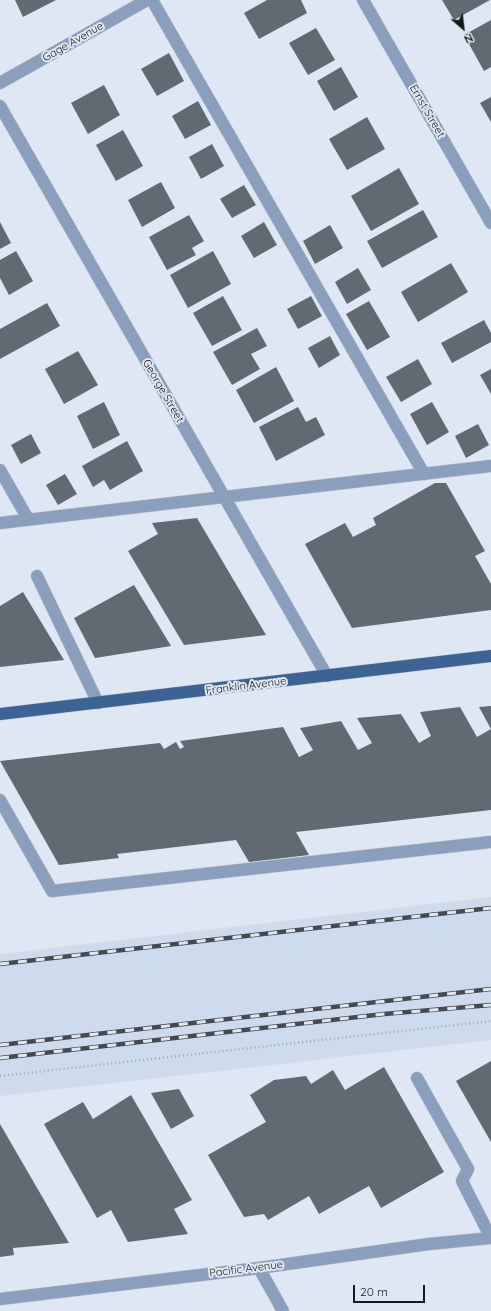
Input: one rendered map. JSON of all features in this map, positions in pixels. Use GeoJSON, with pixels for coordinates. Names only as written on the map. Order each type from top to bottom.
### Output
{"type":"FeatureCollection","features":[{"type":"Feature","properties":{"kind":"main road","name":"Franklin Avenue"},"geometry":{"type":"LineString","coordinates":[[0,714],[491,656]]}},
{"type":"Feature","properties":{"kind":"street","name":"Gage Avenue"},"geometry":{"type":"LineString","coordinates":[[0,83],[147,0]]}},
{"type":"Feature","properties":{"kind":"street"},"geometry":{"type":"LineString","coordinates":[[152,0],[424,474]]}},
{"type":"Feature","properties":{"kind":"street","name":"Ernst Street"},"geometry":{"type":"LineString","coordinates":[[363,0],[491,223]]}},
{"type":"Feature","properties":{"kind":"street","name":"George Street"},"geometry":{"type":"LineString","coordinates":[[0,106],[327,676]]}},
{"type":"Feature","properties":{"kind":"street"},"geometry":{"type":"LineString","coordinates":[[0,522],[491,466]]}},
{"type":"Feature","properties":{"kind":"street"},"geometry":{"type":"LineString","coordinates":[[0,470],[28,520]]}},
{"type":"Feature","properties":{"kind":"street"},"geometry":{"type":"LineString","coordinates":[[37,576],[98,703]]}},
{"type":"Feature","properties":{"kind":"street"},"geometry":{"type":"LineString","coordinates":[[0,800],[52,891],[491,842]]}},
{"type":"Feature","properties":{"kind":"street"},"geometry":{"type":"LineString","coordinates":[[417,1078],[468,1170],[462,1181],[491,1238]]}},
{"type":"Feature","properties":{"kind":"street","name":"Pacific Avenue"},"geometry":{"type":"LineString","coordinates":[[0,1299],[259,1268],[429,1244],[491,1238]]}},
{"type":"Feature","properties":{"kind":"street"},"geometry":{"type":"LineString","coordinates":[[259,1268],[282,1311]]}},
{"type":"Feature","properties":{"kind":"path"},"geometry":{"type":"LineString","coordinates":[[0,1076],[491,1021]]}},
{"type":"Feature","properties":{"kind":"shaded area"},"geometry":{"type":"Polygon","coordinates":[[[491,897],[491,1040],[0,1096],[0,954],[491,897]]]}},
{"type":"Feature","properties":{"kind":"building"},"geometry":{"type":"Polygon","coordinates":[[[15,0],[56,0],[23,17],[15,0]]]}},
{"type":"Feature","properties":{"kind":"building"},"geometry":{"type":"Polygon","coordinates":[[[267,0],[301,0],[307,13],[259,39],[244,13],[267,0]]]}},
{"type":"Feature","properties":{"kind":"building"},"geometry":{"type":"Polygon","coordinates":[[[442,0],[490,0],[454,20],[442,0]]]}},
{"type":"Feature","properties":{"kind":"building"},"geometry":{"type":"Polygon","coordinates":[[[491,20],[491,67],[484,71],[464,35],[491,20]]]}},
{"type":"Feature","properties":{"kind":"building"},"geometry":{"type":"Polygon","coordinates":[[[316,28],[335,60],[308,75],[289,43],[316,28]]]}},
{"type":"Feature","properties":{"kind":"building"},"geometry":{"type":"Polygon","coordinates":[[[169,53],[184,81],[157,96],[141,69],[169,53]]]}},
{"type":"Feature","properties":{"kind":"building"},"geometry":{"type":"Polygon","coordinates":[[[341,67],[358,97],[334,111],[317,81],[341,67]]]}},
{"type":"Feature","properties":{"kind":"building"},"geometry":{"type":"Polygon","coordinates":[[[104,85],[120,115],[88,134],[71,103],[104,85]]]}},
{"type":"Feature","properties":{"kind":"building"},"geometry":{"type":"Polygon","coordinates":[[[491,97],[491,122],[480,103],[491,97]]]}},
{"type":"Feature","properties":{"kind":"building"},"geometry":{"type":"Polygon","coordinates":[[[198,101],[211,125],[185,139],[172,116],[198,101]]]}},
{"type":"Feature","properties":{"kind":"building"},"geometry":{"type":"Polygon","coordinates":[[[367,117],[385,149],[347,170],[329,139],[367,117]]]}},
{"type":"Feature","properties":{"kind":"building"},"geometry":{"type":"Polygon","coordinates":[[[123,130],[143,166],[116,181],[96,145],[123,130]]]}},
{"type":"Feature","properties":{"kind":"building"},"geometry":{"type":"Polygon","coordinates":[[[212,144],[224,166],[201,179],[189,157],[212,144]]]}},
{"type":"Feature","properties":{"kind":"building"},"geometry":{"type":"Polygon","coordinates":[[[399,168],[419,204],[371,231],[351,196],[399,168]]]}},
{"type":"Feature","properties":{"kind":"building"},"geometry":{"type":"Polygon","coordinates":[[[161,182],[175,208],[142,227],[128,200],[161,182]]]}},
{"type":"Feature","properties":{"kind":"building"},"geometry":{"type":"Polygon","coordinates":[[[244,185],[256,205],[232,218],[220,199],[244,185]]]}},
{"type":"Feature","properties":{"kind":"building"},"geometry":{"type":"Polygon","coordinates":[[[423,210],[438,237],[382,268],[367,241],[423,210]]]}},
{"type":"Feature","properties":{"kind":"building"},"geometry":{"type":"Polygon","coordinates":[[[189,215],[204,241],[192,248],[196,255],[167,270],[149,237],[189,215]]]}},
{"type":"Feature","properties":{"kind":"building"},"geometry":{"type":"Polygon","coordinates":[[[0,222],[11,243],[0,249],[0,222]]]}},
{"type":"Feature","properties":{"kind":"building"},"geometry":{"type":"Polygon","coordinates":[[[264,222],[277,245],[254,258],[241,236],[264,222]]]}},
{"type":"Feature","properties":{"kind":"building"},"geometry":{"type":"Polygon","coordinates":[[[330,225],[343,248],[315,264],[303,241],[330,225]]]}},
{"type":"Feature","properties":{"kind":"building"},"geometry":{"type":"Polygon","coordinates":[[[16,251],[33,281],[9,295],[0,278],[0,260],[16,251]]]}},
{"type":"Feature","properties":{"kind":"building"},"geometry":{"type":"Polygon","coordinates":[[[213,251],[231,284],[188,308],[170,275],[213,251]]]}},
{"type":"Feature","properties":{"kind":"building"},"geometry":{"type":"Polygon","coordinates":[[[451,263],[468,292],[418,322],[401,292],[451,263]]]}},
{"type":"Feature","properties":{"kind":"building"},"geometry":{"type":"Polygon","coordinates":[[[358,268],[371,290],[347,304],[335,282],[358,268]]]}},
{"type":"Feature","properties":{"kind":"building"},"geometry":{"type":"Polygon","coordinates":[[[223,296],[242,330],[212,346],[193,313],[223,296]]]}},
{"type":"Feature","properties":{"kind":"building"},"geometry":{"type":"Polygon","coordinates":[[[311,296],[322,316],[298,329],[287,309],[311,296]]]}},
{"type":"Feature","properties":{"kind":"building"},"geometry":{"type":"Polygon","coordinates":[[[369,301],[390,337],[367,350],[346,314],[369,301]]]}},
{"type":"Feature","properties":{"kind":"building"},"geometry":{"type":"Polygon","coordinates":[[[47,303],[60,326],[0,359],[0,329],[47,303]]]}},
{"type":"Feature","properties":{"kind":"building"},"geometry":{"type":"Polygon","coordinates":[[[484,320],[491,333],[491,342],[452,363],[441,343],[484,320]]]}},
{"type":"Feature","properties":{"kind":"building"},"geometry":{"type":"Polygon","coordinates":[[[257,328],[267,346],[251,354],[260,369],[232,385],[213,352],[257,328]]]}},
{"type":"Feature","properties":{"kind":"building"},"geometry":{"type":"Polygon","coordinates":[[[330,336],[340,355],[319,368],[308,348],[330,336]]]}},
{"type":"Feature","properties":{"kind":"building"},"geometry":{"type":"Polygon","coordinates":[[[78,351],[98,385],[64,404],[45,369],[78,351]]]}},
{"type":"Feature","properties":{"kind":"building"},"geometry":{"type":"Polygon","coordinates":[[[418,359],[432,384],[401,402],[386,377],[418,359]]]}},
{"type":"Feature","properties":{"kind":"building"},"geometry":{"type":"Polygon","coordinates":[[[276,367],[294,401],[254,423],[236,390],[276,367]]]}},
{"type":"Feature","properties":{"kind":"building"},"geometry":{"type":"Polygon","coordinates":[[[491,369],[491,394],[480,375],[491,369]]]}},
{"type":"Feature","properties":{"kind":"building"},"geometry":{"type":"Polygon","coordinates":[[[104,402],[120,435],[93,449],[77,416],[104,402]]]}},
{"type":"Feature","properties":{"kind":"building"},"geometry":{"type":"Polygon","coordinates":[[[432,402],[449,432],[427,445],[410,414],[432,402]]]}},
{"type":"Feature","properties":{"kind":"building"},"geometry":{"type":"Polygon","coordinates":[[[298,407],[306,422],[316,417],[325,435],[276,461],[259,427],[298,407]]]}},
{"type":"Feature","properties":{"kind":"building"},"geometry":{"type":"Polygon","coordinates":[[[478,424],[489,445],[466,458],[455,436],[478,424]]]}},
{"type":"Feature","properties":{"kind":"building"},"geometry":{"type":"Polygon","coordinates":[[[31,434],[41,453],[21,464],[11,445],[31,434]]]}},
{"type":"Feature","properties":{"kind":"building"},"geometry":{"type":"Polygon","coordinates":[[[127,441],[143,471],[110,490],[104,480],[93,487],[82,466],[127,441]]]}},
{"type":"Feature","properties":{"kind":"building"},"geometry":{"type":"Polygon","coordinates":[[[65,474],[77,494],[58,505],[46,485],[65,474]]]}},
{"type":"Feature","properties":{"kind":"building"},"geometry":{"type":"Polygon","coordinates":[[[435,483],[446,483],[485,551],[475,556],[491,584],[491,610],[352,628],[305,544],[345,523],[353,537],[376,525],[373,518],[435,483]]]}},
{"type":"Feature","properties":{"kind":"building"},"geometry":{"type":"Polygon","coordinates":[[[197,518],[266,635],[184,645],[128,551],[158,534],[152,523],[197,518]]]}},
{"type":"Feature","properties":{"kind":"building"},"geometry":{"type":"Polygon","coordinates":[[[134,585],[171,646],[95,658],[74,618],[134,585]]]}},
{"type":"Feature","properties":{"kind":"building"},"geometry":{"type":"Polygon","coordinates":[[[23,592],[64,660],[0,667],[0,606],[23,592]]]}},
{"type":"Feature","properties":{"kind":"building"},"geometry":{"type":"Polygon","coordinates":[[[491,706],[491,729],[479,707],[491,706]]]}},
{"type":"Feature","properties":{"kind":"building"},"geometry":{"type":"Polygon","coordinates":[[[460,707],[477,737],[491,729],[491,810],[296,832],[309,855],[249,862],[236,840],[117,854],[119,858],[59,865],[0,761],[160,743],[164,749],[176,742],[180,749],[184,747],[180,741],[283,727],[299,757],[313,750],[300,728],[341,721],[358,750],[372,743],[357,718],[401,714],[419,743],[431,736],[420,712],[460,707]]]}},
{"type":"Feature","properties":{"kind":"building"},"geometry":{"type":"Polygon","coordinates":[[[491,1061],[491,1142],[456,1081],[491,1061]]]}},
{"type":"Feature","properties":{"kind":"building"},"geometry":{"type":"Polygon","coordinates":[[[384,1067],[444,1172],[381,1208],[369,1186],[319,1214],[309,1196],[268,1220],[264,1214],[244,1217],[208,1155],[266,1122],[250,1095],[274,1080],[306,1076],[311,1084],[333,1070],[345,1090],[384,1067]]]}},
{"type":"Feature","properties":{"kind":"building"},"geometry":{"type":"Polygon","coordinates":[[[179,1089],[194,1116],[171,1129],[151,1093],[179,1089]]]}},
{"type":"Feature","properties":{"kind":"building"},"geometry":{"type":"Polygon","coordinates":[[[131,1095],[192,1200],[174,1209],[188,1234],[128,1242],[111,1210],[97,1218],[44,1124],[83,1102],[93,1119],[131,1095]]]}},
{"type":"Feature","properties":{"kind":"building"},"geometry":{"type":"Polygon","coordinates":[[[0,1124],[69,1243],[13,1248],[14,1255],[0,1257],[0,1124]]]}},
{"type":"Feature","properties":{"kind":"railway"},"geometry":{"type":"LineString","coordinates":[[0,964],[491,908]]}},
{"type":"Feature","properties":{"kind":"railway"},"geometry":{"type":"LineString","coordinates":[[0,1045],[491,989]]}},
{"type":"Feature","properties":{"kind":"railway"},"geometry":{"type":"LineString","coordinates":[[0,1058],[384,1014],[491,1005]]}}]}
